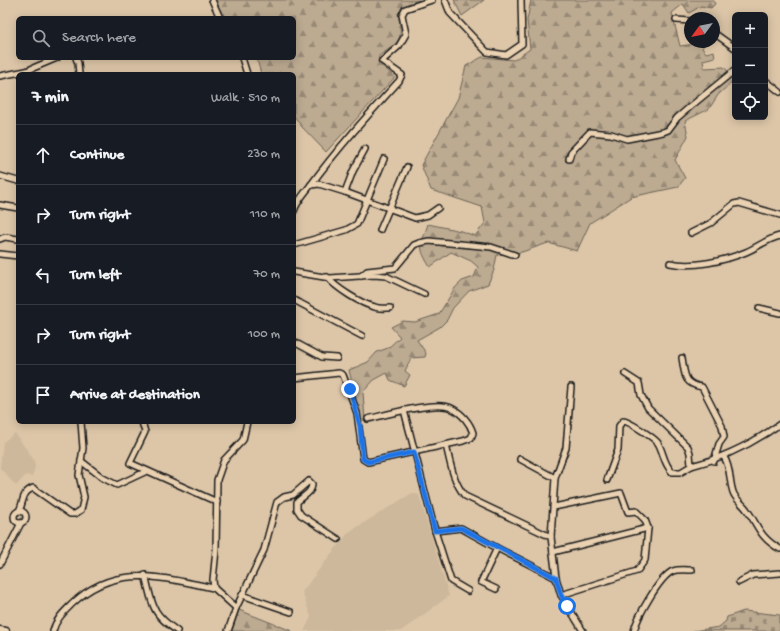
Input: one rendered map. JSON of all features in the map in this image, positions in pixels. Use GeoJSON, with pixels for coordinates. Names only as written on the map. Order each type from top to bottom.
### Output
{"type":"FeatureCollection","features":[{"type":"Feature","properties":{"kind":"main road"},"geometry":{"type":"LineString","coordinates":[[0,630],[6,631]]}},
{"type":"Feature","properties":{"kind":"street"},"geometry":{"type":"LineString","coordinates":[[212,0],[219,16]]}},
{"type":"Feature","properties":{"kind":"street"},"geometry":{"type":"LineString","coordinates":[[296,207],[302,195],[357,127],[399,81],[402,75],[382,61],[399,46],[406,34],[402,15],[405,9],[432,0]]}},
{"type":"Feature","properties":{"kind":"street"},"geometry":{"type":"LineString","coordinates":[[445,0],[450,13],[487,52],[506,55],[522,44],[521,0]]}},
{"type":"Feature","properties":{"kind":"street"},"geometry":{"type":"LineString","coordinates":[[676,20],[684,21]]}},
{"type":"Feature","properties":{"kind":"street"},"geometry":{"type":"LineString","coordinates":[[720,37],[732,46]]}},
{"type":"Feature","properties":{"kind":"street"},"geometry":{"type":"LineString","coordinates":[[21,72],[52,60]]}},
{"type":"Feature","properties":{"kind":"street"},"geometry":{"type":"LineString","coordinates":[[77,60],[79,72]]}},
{"type":"Feature","properties":{"kind":"street"},"geometry":{"type":"LineString","coordinates":[[243,60],[247,72]]}},
{"type":"Feature","properties":{"kind":"street"},"geometry":{"type":"LineString","coordinates":[[569,159],[571,152],[590,132],[611,134],[627,139],[668,130],[677,118],[732,72]]}},
{"type":"Feature","properties":{"kind":"street"},"geometry":{"type":"LineString","coordinates":[[0,76],[16,73]]}},
{"type":"Feature","properties":{"kind":"street"},"geometry":{"type":"LineString","coordinates":[[768,82],[780,92]]}},
{"type":"Feature","properties":{"kind":"street"},"geometry":{"type":"LineString","coordinates":[[345,192],[353,171],[365,148]]}},
{"type":"Feature","properties":{"kind":"street"},"geometry":{"type":"LineString","coordinates":[[296,244],[352,228],[357,224],[384,159]]}},
{"type":"Feature","properties":{"kind":"street"},"geometry":{"type":"LineString","coordinates":[[380,230],[407,167]]}},
{"type":"Feature","properties":{"kind":"street"},"geometry":{"type":"LineString","coordinates":[[0,176],[16,180]]}},
{"type":"Feature","properties":{"kind":"street"},"geometry":{"type":"LineString","coordinates":[[311,185],[319,184],[345,192],[415,218],[428,215],[438,208]]}},
{"type":"Feature","properties":{"kind":"street"},"geometry":{"type":"LineString","coordinates":[[691,233],[711,223],[734,204],[739,203],[780,215]]}},
{"type":"Feature","properties":{"kind":"street"},"geometry":{"type":"LineString","coordinates":[[0,205],[16,208]]}},
{"type":"Feature","properties":{"kind":"street"},"geometry":{"type":"LineString","coordinates":[[0,239],[5,236],[16,239]]}},
{"type":"Feature","properties":{"kind":"street"},"geometry":{"type":"LineString","coordinates":[[670,264],[685,265],[728,257],[745,252],[769,239],[780,236]]}},
{"type":"Feature","properties":{"kind":"street"},"geometry":{"type":"LineString","coordinates":[[361,276],[372,270],[395,268],[414,245],[429,241],[491,248],[515,255]]}},
{"type":"Feature","properties":{"kind":"street"},"geometry":{"type":"LineString","coordinates":[[0,254],[16,256]]}},
{"type":"Feature","properties":{"kind":"street"},"geometry":{"type":"LineString","coordinates":[[296,272],[327,278],[386,276],[424,294]]}},
{"type":"Feature","properties":{"kind":"street"},"geometry":{"type":"LineString","coordinates":[[327,278],[339,289],[370,306],[376,308],[390,308]]}},
{"type":"Feature","properties":{"kind":"street"},"geometry":{"type":"LineString","coordinates":[[296,302],[362,336]]}},
{"type":"Feature","properties":{"kind":"street"},"geometry":{"type":"LineString","coordinates":[[759,308],[780,313]]}},
{"type":"Feature","properties":{"kind":"street"},"geometry":{"type":"LineString","coordinates":[[296,343],[322,357],[337,358]]}},
{"type":"Feature","properties":{"kind":"street"},"geometry":{"type":"LineString","coordinates":[[682,358],[686,379],[692,385],[702,387],[722,426],[724,437],[719,444],[714,461]]}},
{"type":"Feature","properties":{"kind":"street"},"geometry":{"type":"LineString","coordinates":[[296,378],[339,373],[344,375],[357,413],[363,459],[365,461],[374,461],[446,446],[471,438],[474,433],[470,424],[451,407],[442,406],[404,410],[368,419]]}},
{"type":"Feature","properties":{"kind":"street"},"geometry":{"type":"LineString","coordinates":[[625,374],[639,383],[641,395],[648,408],[688,447],[691,466]]}},
{"type":"Feature","properties":{"kind":"street"},"geometry":{"type":"LineString","coordinates":[[571,387],[566,448],[555,478],[551,537],[556,578],[561,595],[583,631]]}},
{"type":"Feature","properties":{"kind":"street"},"geometry":{"type":"LineString","coordinates":[[404,410],[435,531],[451,581],[468,590]]}},
{"type":"Feature","properties":{"kind":"street"},"geometry":{"type":"LineString","coordinates":[[608,480],[618,450],[619,426],[623,421],[632,424],[657,442],[664,461],[672,472],[681,472],[691,466],[714,461],[724,457],[760,439],[780,424]]}},
{"type":"Feature","properties":{"kind":"street"},"geometry":{"type":"LineString","coordinates":[[19,524],[14,517],[21,509],[24,495],[28,490],[33,488],[70,514],[79,513],[84,497],[79,475],[83,448],[81,424]]}},
{"type":"Feature","properties":{"kind":"street"},"geometry":{"type":"LineString","coordinates":[[143,424],[145,432],[130,463],[217,502]]}},
{"type":"Feature","properties":{"kind":"street"},"geometry":{"type":"LineString","coordinates":[[214,588],[213,580],[216,550],[217,480],[224,460],[243,440],[247,424]]}},
{"type":"Feature","properties":{"kind":"street"},"geometry":{"type":"LineString","coordinates":[[446,446],[452,472],[465,496],[551,537]]}},
{"type":"Feature","properties":{"kind":"street"},"geometry":{"type":"LineString","coordinates":[[724,457],[730,466],[734,494],[768,542],[780,549]]}},
{"type":"Feature","properties":{"kind":"street"},"geometry":{"type":"LineString","coordinates":[[520,459],[555,478]]}},
{"type":"Feature","properties":{"kind":"street"},"geometry":{"type":"LineString","coordinates":[[81,460],[104,478],[117,484],[147,471]]}},
{"type":"Feature","properties":{"kind":"street"},"geometry":{"type":"LineString","coordinates":[[228,631],[236,608],[264,550],[277,502],[284,497],[293,494],[301,488],[304,483],[309,481],[312,484],[312,488],[310,492],[297,502],[297,509],[301,515],[338,539]]}},
{"type":"Feature","properties":{"kind":"street"},"geometry":{"type":"LineString","coordinates":[[554,507],[621,493],[628,512],[636,511],[645,520],[648,528],[645,560],[637,572],[561,595]]}},
{"type":"Feature","properties":{"kind":"street"},"geometry":{"type":"LineString","coordinates":[[0,564],[16,536],[19,524],[27,517],[21,509]]}},
{"type":"Feature","properties":{"kind":"street"},"geometry":{"type":"LineString","coordinates":[[435,531],[461,528],[556,578]]}},
{"type":"Feature","properties":{"kind":"street"},"geometry":{"type":"LineString","coordinates":[[553,552],[648,528]]}},
{"type":"Feature","properties":{"kind":"street"},"geometry":{"type":"LineString","coordinates":[[496,589],[481,582],[497,548]]}},
{"type":"Feature","properties":{"kind":"street"},"geometry":{"type":"LineString","coordinates":[[634,631],[640,614],[664,579],[672,571],[692,570]]}},
{"type":"Feature","properties":{"kind":"street"},"geometry":{"type":"LineString","coordinates":[[739,582],[753,575],[780,573]]}},
{"type":"Feature","properties":{"kind":"street"},"geometry":{"type":"LineString","coordinates":[[145,575],[157,615],[177,631]]}},
{"type":"Feature","properties":{"kind":"street"},"geometry":{"type":"LineString","coordinates":[[53,631],[58,619],[77,600],[91,590],[119,578],[145,575],[214,588],[236,608]]}},
{"type":"Feature","properties":{"kind":"street"},"geometry":{"type":"LineString","coordinates":[[242,595],[291,612]]}},
{"type":"Feature","properties":{"kind":"shaded area"},"geometry":{"type":"Polygon","coordinates":[[[15,433],[34,460],[35,467],[32,477],[26,475],[16,486],[0,468],[3,442],[15,433]]]}},
{"type":"Feature","properties":{"kind":"shaded area"},"geometry":{"type":"Polygon","coordinates":[[[412,493],[419,495],[449,596],[401,631],[304,631],[311,617],[302,592],[330,555],[349,532],[412,493]]]}},
{"type":"Feature","properties":{"kind":"green space"},"geometry":{"type":"Polygon","coordinates":[[[216,0],[420,0],[407,4],[398,13],[400,29],[399,39],[392,47],[379,56],[378,62],[395,77],[326,152],[296,119],[296,72],[260,72],[256,60],[296,60],[296,16],[225,16],[216,0]]]}},
{"type":"Feature","properties":{"kind":"green space"},"geometry":{"type":"Polygon","coordinates":[[[454,0],[484,0],[462,16],[454,0]]]}},
{"type":"Feature","properties":{"kind":"green space"},"geometry":{"type":"Polygon","coordinates":[[[531,0],[713,0],[715,4],[711,8],[701,6],[688,12],[683,4],[672,13],[680,46],[684,45],[684,48],[702,48],[706,53],[714,51],[715,57],[703,60],[704,68],[724,67],[732,76],[732,82],[718,95],[709,109],[685,121],[688,136],[675,160],[685,178],[678,187],[631,197],[590,223],[577,251],[548,243],[522,252],[497,255],[494,270],[488,284],[469,291],[453,308],[447,320],[440,327],[417,340],[426,353],[425,357],[411,358],[405,371],[410,375],[404,386],[390,380],[387,373],[374,380],[363,392],[365,420],[361,420],[349,370],[368,362],[377,352],[388,348],[400,337],[391,327],[403,321],[415,322],[439,314],[455,288],[462,281],[474,277],[478,267],[471,261],[451,252],[430,267],[423,255],[422,242],[428,224],[461,231],[475,236],[485,223],[482,207],[431,190],[421,165],[458,98],[466,66],[482,57],[514,60],[530,49],[527,20],[531,0]]]}},
{"type":"Feature","properties":{"kind":"green space"},"geometry":{"type":"Polygon","coordinates":[[[239,610],[292,631],[232,631],[239,610]]]}},
{"type":"Feature","properties":{"kind":"green space"},"geometry":{"type":"Polygon","coordinates":[[[744,611],[780,615],[780,631],[693,631],[719,627],[726,621],[727,617],[744,611]]]}},
{"type":"Feature","properties":{"kind":"route"},"geometry":{"type":"LineString","coordinates":[[350,389],[360,426],[363,459],[368,462],[414,452],[435,531],[461,528],[556,578],[561,595],[567,606]]}}]}
